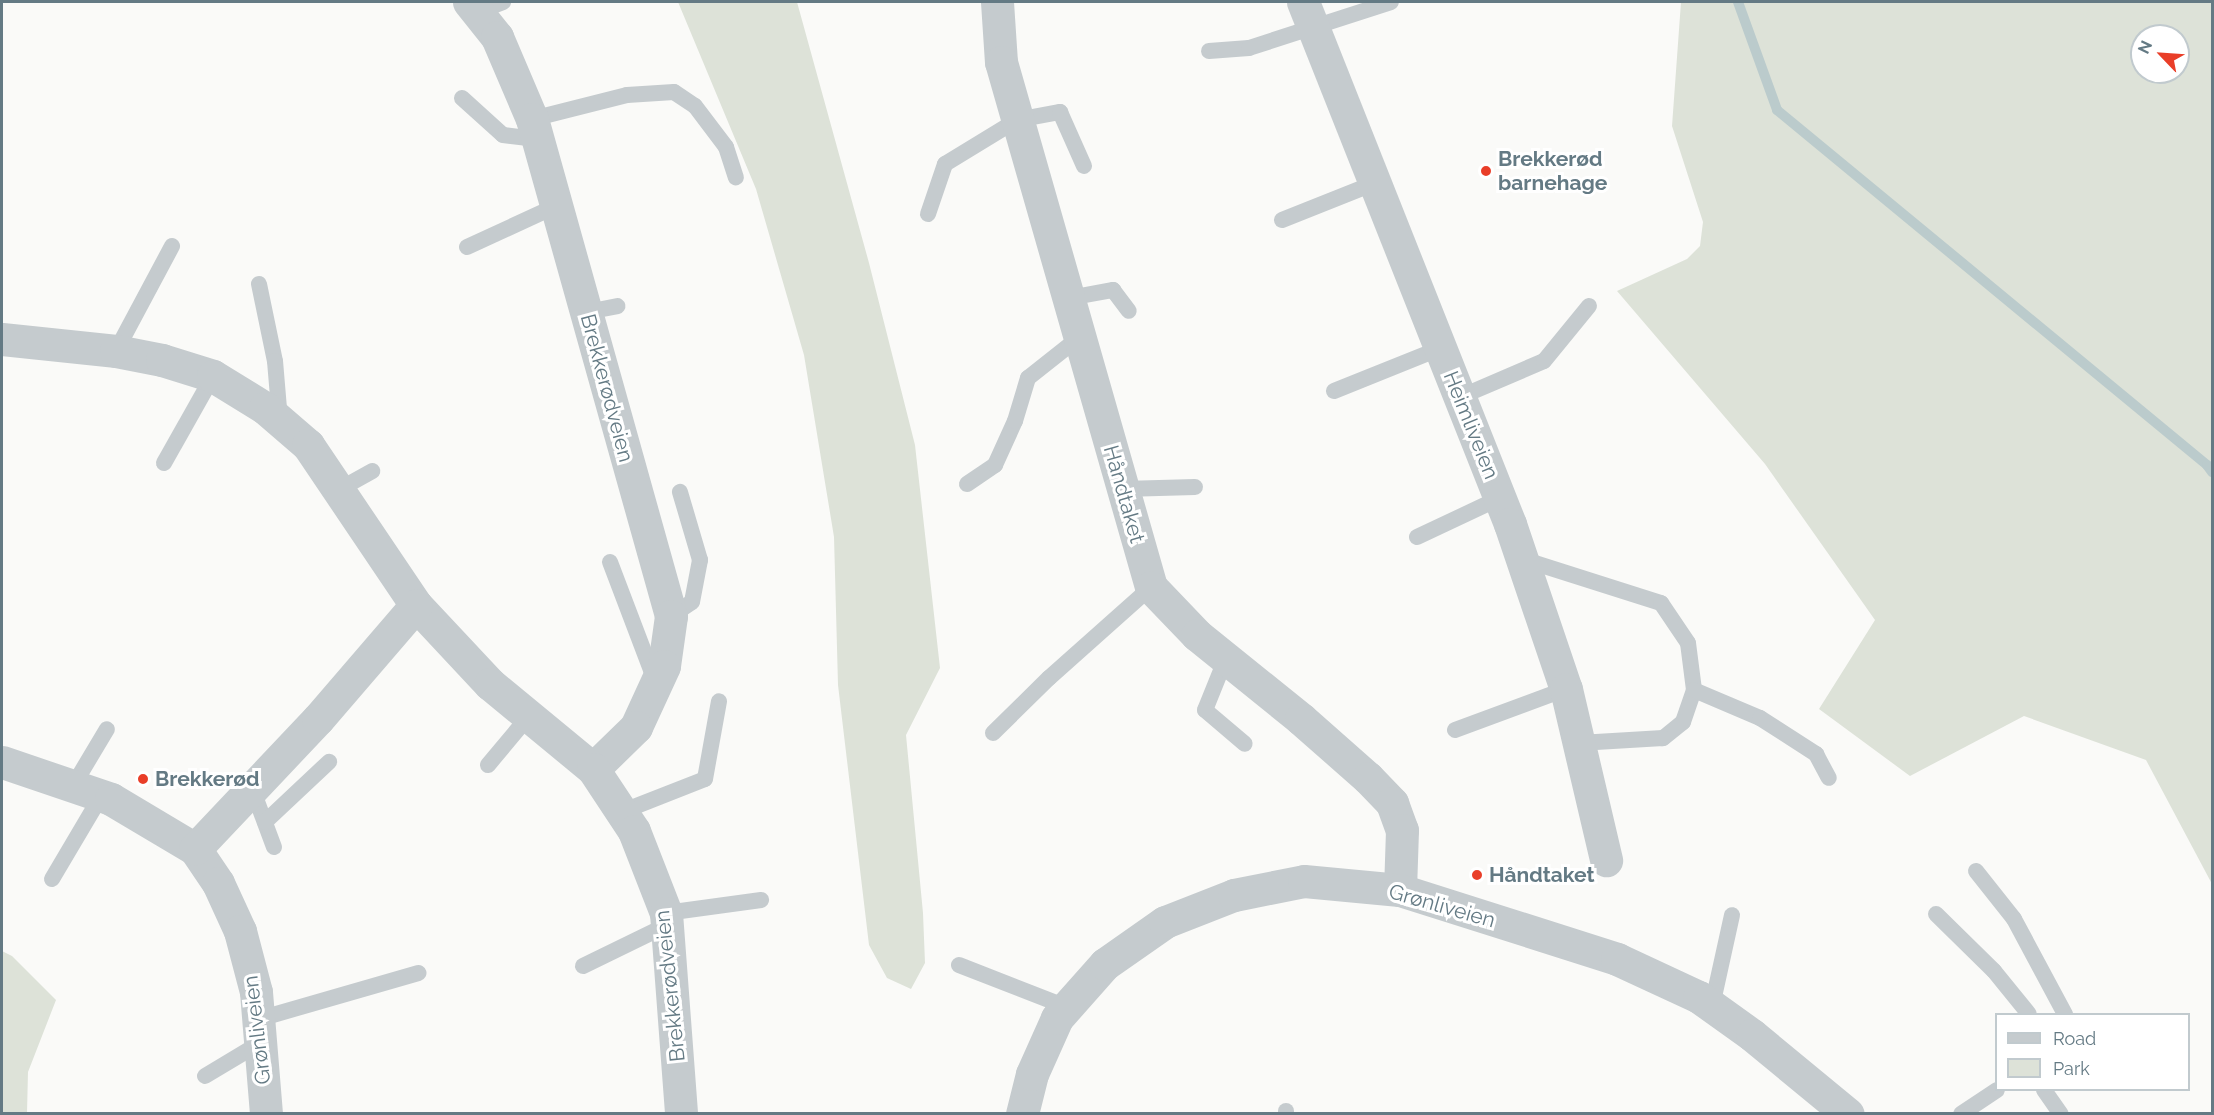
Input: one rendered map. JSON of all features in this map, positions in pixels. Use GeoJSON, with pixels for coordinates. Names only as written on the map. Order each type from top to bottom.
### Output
{"type":"FeatureCollection","features":[{"type":"Feature","properties":{"kind":"street","name":"Håndtaket"},"geometry":{"type":"LineString","coordinates":[[998,2],[1001,62],[1151,587],[1197,635],[1309,726],[1368,778],[1392,803],[1402,830],[1400,890]]}},
{"type":"Feature","properties":{"kind":"street","name":"Brekkerødveien"},"geometry":{"type":"LineString","coordinates":[[483,5],[535,129],[556,206],[602,309],[671,616],[664,666],[636,727],[593,769]]}},
{"type":"Feature","properties":{"kind":"street","name":"Heimliveien"},"geometry":{"type":"LineString","coordinates":[[1308,14],[1500,498],[1522,559],[1566,689],[1606,860]]}},
{"type":"Feature","properties":{"kind":"street","name":"Brekkerødveien"},"geometry":{"type":"LineString","coordinates":[[2,339],[116,351],[162,360],[213,376],[280,421],[308,445],[340,489],[416,605],[490,684],[593,769],[634,831],[667,919],[681,1113]]}},
{"type":"Feature","properties":{"kind":"street"},"geometry":{"type":"LineString","coordinates":[[195,849],[318,719],[416,605]]}},
{"type":"Feature","properties":{"kind":"street","name":"Grønliveien"},"geometry":{"type":"LineString","coordinates":[[2,763],[87,791],[195,849],[218,883],[240,931],[256,992],[266,1113]]}},
{"type":"Feature","properties":{"kind":"street","name":"Grønliveien"},"geometry":{"type":"LineString","coordinates":[[1022,1113],[1032,1074],[1057,1018],[1105,964],[1157,928],[1234,895],[1304,881],[1400,890],[1617,958],[1699,997],[1752,1035],[1848,1113]]}},
{"type":"Feature","properties":{"kind":"lane"},"geometry":{"type":"LineString","coordinates":[[1209,51],[1249,48],[1308,14],[1391,2]]}},
{"type":"Feature","properties":{"kind":"lane"},"geometry":{"type":"LineString","coordinates":[[462,98],[503,135],[535,129],[627,95],[674,92],[695,106],[726,147],[736,177]]}},
{"type":"Feature","properties":{"kind":"lane"},"geometry":{"type":"LineString","coordinates":[[928,214],[945,164],[1017,120],[1060,112],[1083,166]]}},
{"type":"Feature","properties":{"kind":"lane"},"geometry":{"type":"LineString","coordinates":[[1282,220],[1375,183]]}},
{"type":"Feature","properties":{"kind":"lane"},"geometry":{"type":"LineString","coordinates":[[467,248],[556,206]]}},
{"type":"Feature","properties":{"kind":"lane"},"geometry":{"type":"LineString","coordinates":[[116,351],[172,246]]}},
{"type":"Feature","properties":{"kind":"lane"},"geometry":{"type":"LineString","coordinates":[[259,284],[275,361],[280,421]]}},
{"type":"Feature","properties":{"kind":"lane"},"geometry":{"type":"LineString","coordinates":[[1069,298],[1113,290],[1129,311]]}},
{"type":"Feature","properties":{"kind":"lane"},"geometry":{"type":"LineString","coordinates":[[1460,397],[1544,361],[1588,306]]}},
{"type":"Feature","properties":{"kind":"lane"},"geometry":{"type":"LineString","coordinates":[[967,484],[995,465],[1015,421],[1028,378],[1080,337]]}},
{"type":"Feature","properties":{"kind":"lane"},"geometry":{"type":"LineString","coordinates":[[1334,391],[1441,348]]}},
{"type":"Feature","properties":{"kind":"lane"},"geometry":{"type":"LineString","coordinates":[[164,463],[213,376]]}},
{"type":"Feature","properties":{"kind":"lane"},"geometry":{"type":"LineString","coordinates":[[340,489],[372,471]]}},
{"type":"Feature","properties":{"kind":"lane"},"geometry":{"type":"LineString","coordinates":[[1123,489],[1195,487]]}},
{"type":"Feature","properties":{"kind":"lane"},"geometry":{"type":"LineString","coordinates":[[671,616],[692,602],[700,560],[680,492]]}},
{"type":"Feature","properties":{"kind":"lane"},"geometry":{"type":"LineString","coordinates":[[1417,537],[1500,498]]}},
{"type":"Feature","properties":{"kind":"lane"},"geometry":{"type":"LineString","coordinates":[[1522,559],[1661,603],[1688,643],[1694,690],[1683,722],[1663,738],[1579,743]]}},
{"type":"Feature","properties":{"kind":"lane"},"geometry":{"type":"LineString","coordinates":[[610,562],[656,684]]}},
{"type":"Feature","properties":{"kind":"lane"},"geometry":{"type":"LineString","coordinates":[[993,733],[1049,678],[1151,587]]}},
{"type":"Feature","properties":{"kind":"lane"},"geometry":{"type":"LineString","coordinates":[[1226,658],[1205,710],[1245,744]]}},
{"type":"Feature","properties":{"kind":"lane"},"geometry":{"type":"LineString","coordinates":[[1455,730],[1566,689]]}},
{"type":"Feature","properties":{"kind":"lane"},"geometry":{"type":"LineString","coordinates":[[1694,690],[1760,718],[1816,754],[1829,778]]}},
{"type":"Feature","properties":{"kind":"lane"},"geometry":{"type":"LineString","coordinates":[[621,812],[705,779],[719,701]]}},
{"type":"Feature","properties":{"kind":"lane"},"geometry":{"type":"LineString","coordinates":[[488,765],[529,716]]}},
{"type":"Feature","properties":{"kind":"lane"},"geometry":{"type":"LineString","coordinates":[[52,879],[87,791],[107,729]]}},
{"type":"Feature","properties":{"kind":"lane"},"geometry":{"type":"LineString","coordinates":[[265,822],[329,762]]}},
{"type":"Feature","properties":{"kind":"lane"},"geometry":{"type":"LineString","coordinates":[[252,788],[274,847]]}},
{"type":"Feature","properties":{"kind":"lane"},"geometry":{"type":"LineString","coordinates":[[1976,871],[2014,919],[2064,1013]]}},
{"type":"Feature","properties":{"kind":"lane"},"geometry":{"type":"LineString","coordinates":[[583,966],[667,919],[761,900]]}},
{"type":"Feature","properties":{"kind":"lane"},"geometry":{"type":"LineString","coordinates":[[1936,914],[1994,971],[2028,1013]]}},
{"type":"Feature","properties":{"kind":"lane"},"geometry":{"type":"LineString","coordinates":[[1712,1006],[1732,915]]}},
{"type":"Feature","properties":{"kind":"lane"},"geometry":{"type":"LineString","coordinates":[[959,965],[1067,1007]]}},
{"type":"Feature","properties":{"kind":"lane"},"geometry":{"type":"LineString","coordinates":[[206,1076],[259,1031],[418,973]]}},
{"type":"Feature","properties":{"kind":"lane"},"geometry":{"type":"LineString","coordinates":[[1961,1113],[1995,1090]]}},
{"type":"Feature","properties":{"kind":"lane"},"geometry":{"type":"LineString","coordinates":[[2045,1091],[2061,1113]]}},
{"type":"Feature","properties":{"kind":"green space"},"geometry":{"type":"Polygon","coordinates":[[[678,2],[797,2],[869,263],[915,445],[940,668],[906,735],[923,913],[925,963],[911,989],[887,978],[869,945],[838,685],[834,537],[804,355],[756,189],[678,2]]]}},
{"type":"Feature","properties":{"kind":"green space"},"geometry":{"type":"Polygon","coordinates":[[[1681,2],[2212,2],[2212,884],[2146,760],[2024,716],[1910,776],[1819,709],[1875,620],[1765,464],[1617,291],[1687,259],[1700,246],[1703,222],[1672,126],[1681,2]]]}},
{"type":"Feature","properties":{"kind":"green space"},"geometry":{"type":"Polygon","coordinates":[[[2,951],[12,956],[56,1000],[28,1072],[27,1113],[2,1113],[2,951]]]}},
{"type":"Feature","properties":{"kind":"waterway"},"geometry":{"type":"LineString","coordinates":[[1738,2],[1777,110],[2207,465],[2212,472]]}},
{"type":"Feature","properties":{"kind":"place","name":"Brekkerød barnehage"},"geometry":{"type":"Point","coordinates":[1486,171]}},
{"type":"Feature","properties":{"kind":"place","name":"Brekkerød"},"geometry":{"type":"Point","coordinates":[143,779]}},
{"type":"Feature","properties":{"kind":"place","name":"Håndtaket"},"geometry":{"type":"Point","coordinates":[1477,875]}}]}
